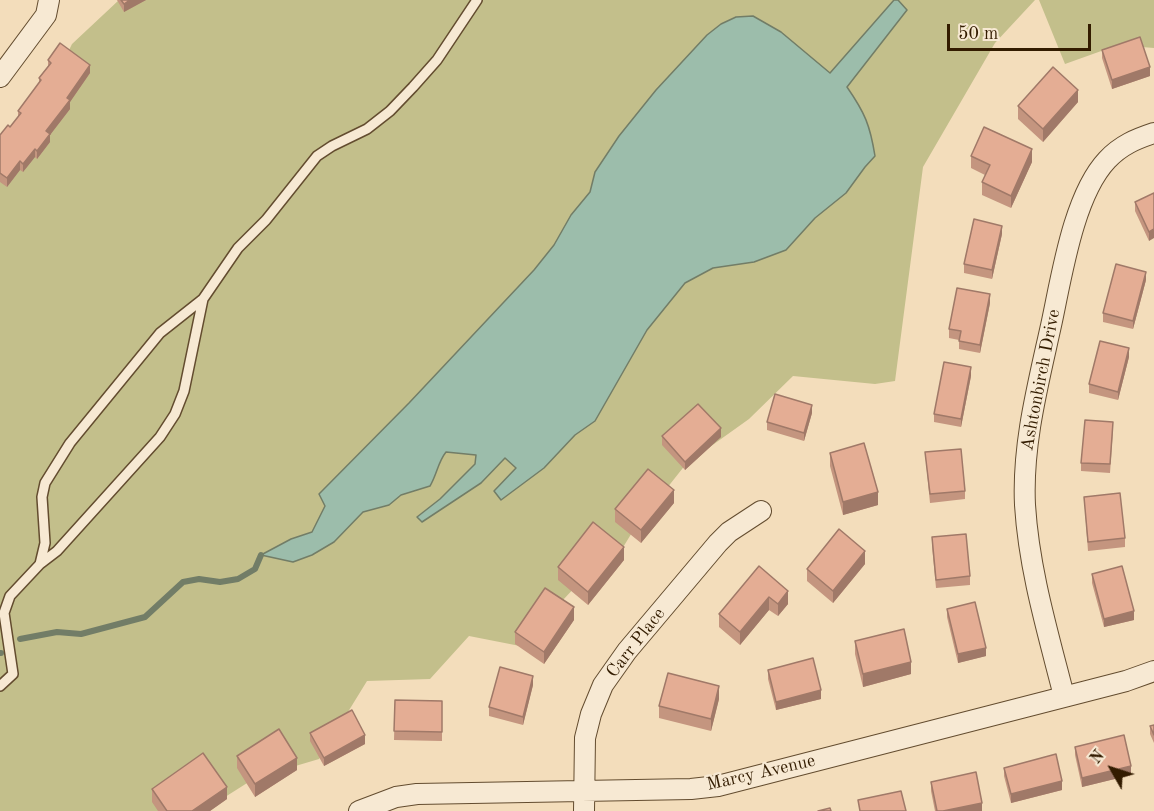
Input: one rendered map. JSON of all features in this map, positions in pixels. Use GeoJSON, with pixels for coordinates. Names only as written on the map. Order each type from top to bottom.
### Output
{"type":"FeatureCollection","features":[{"type":"Feature","properties":{"kind":"street"},"geometry":{"type":"LineString","coordinates":[[0,77],[46,15],[49,0]]}},
{"type":"Feature","properties":{"kind":"street","name":"Ashtonbirch Drive"},"geometry":{"type":"LineString","coordinates":[[1064,696],[1035,583],[1029,543],[1025,502],[1026,462],[1034,400],[1063,268],[1079,214],[1093,181],[1106,160],[1121,147],[1154,133]]}},
{"type":"Feature","properties":{"kind":"street","name":"Carr Place"},"geometry":{"type":"LineString","coordinates":[[584,811],[585,738],[591,714],[611,672],[718,543],[729,532],[761,511]]}},
{"type":"Feature","properties":{"kind":"street","name":"Marcy Avenue"},"geometry":{"type":"LineString","coordinates":[[359,811],[396,797],[417,794],[691,789],[718,786],[1126,681],[1154,671]]}},
{"type":"Feature","properties":{"kind":"lane"},"geometry":{"type":"LineString","coordinates":[[40,564],[45,543],[42,497],[45,483],[70,443],[160,333],[203,299],[238,248],[266,219],[317,156],[366,129],[390,111],[437,60],[477,0]]}},
{"type":"Feature","properties":{"kind":"lane"},"geometry":{"type":"LineString","coordinates":[[0,686],[13,674],[4,612],[10,596],[40,564],[57,550],[160,437],[175,414],[184,390],[203,299]]}},
{"type":"Feature","properties":{"kind":"shaded area"},"geometry":{"type":"Polygon","coordinates":[[[119,0],[1035,0],[995,43],[923,167],[895,381],[875,384],[793,376],[749,419],[686,464],[633,531],[606,575],[577,585],[520,646],[469,636],[430,679],[367,681],[319,759],[255,778],[203,811],[0,811],[0,170],[33,124],[72,44],[119,0]]]}},
{"type":"Feature","properties":{"kind":"shaded area"},"geometry":{"type":"Polygon","coordinates":[[[894,0],[898,0],[907,10],[847,87],[866,120],[875,156],[846,193],[815,218],[786,250],[754,262],[713,268],[685,283],[647,330],[595,421],[575,435],[544,468],[501,500],[494,491],[516,468],[505,458],[481,483],[422,522],[417,517],[440,499],[475,464],[476,455],[446,452],[430,486],[401,495],[389,505],[363,512],[334,542],[312,555],[293,562],[261,555],[291,539],[312,532],[325,506],[319,494],[409,403],[534,270],[554,245],[571,215],[590,192],[595,172],[619,136],[656,90],[707,35],[721,24],[736,17],[753,16],[781,32],[830,73],[894,0]]]}},
{"type":"Feature","properties":{"kind":"shaded area"},"geometry":{"type":"Polygon","coordinates":[[[1039,0],[1154,0],[1154,48],[1118,45],[1065,64],[1039,0]]]}},
{"type":"Feature","properties":{"kind":"building"},"geometry":{"type":"Polygon","coordinates":[[[1140,37],[1150,67],[1112,80],[1102,50],[1140,37]]]}},
{"type":"Feature","properties":{"kind":"building"},"geometry":{"type":"Polygon","coordinates":[[[60,43],[90,65],[67,98],[70,100],[46,131],[50,134],[23,164],[20,161],[7,178],[0,173],[0,135],[21,113],[18,111],[41,80],[39,78],[51,63],[48,60],[60,43]]]}},
{"type":"Feature","properties":{"kind":"building"},"geometry":{"type":"Polygon","coordinates":[[[1053,67],[1078,90],[1043,129],[1018,106],[1053,67]]]}},
{"type":"Feature","properties":{"kind":"building"},"geometry":{"type":"Polygon","coordinates":[[[984,127],[1032,149],[1011,196],[982,182],[990,165],[971,156],[984,127]]]}},
{"type":"Feature","properties":{"kind":"building"},"geometry":{"type":"Polygon","coordinates":[[[1154,193],[1154,229],[1149,232],[1135,202],[1154,193]]]}},
{"type":"Feature","properties":{"kind":"building"},"geometry":{"type":"Polygon","coordinates":[[[974,219],[1002,226],[992,270],[964,264],[974,219]]]}},
{"type":"Feature","properties":{"kind":"building"},"geometry":{"type":"Polygon","coordinates":[[[1116,264],[1146,272],[1133,321],[1103,313],[1116,264]]]}},
{"type":"Feature","properties":{"kind":"building"},"geometry":{"type":"Polygon","coordinates":[[[957,288],[990,294],[980,345],[959,341],[961,331],[949,329],[957,288]]]}},
{"type":"Feature","properties":{"kind":"building"},"geometry":{"type":"Polygon","coordinates":[[[1100,341],[1129,348],[1118,392],[1089,384],[1100,341]]]}},
{"type":"Feature","properties":{"kind":"building"},"geometry":{"type":"Polygon","coordinates":[[[944,362],[971,367],[961,419],[934,414],[944,362]]]}},
{"type":"Feature","properties":{"kind":"building"},"geometry":{"type":"Polygon","coordinates":[[[775,394],[812,405],[804,433],[767,422],[775,394]]]}},
{"type":"Feature","properties":{"kind":"building"},"geometry":{"type":"Polygon","coordinates":[[[698,404],[721,428],[685,462],[662,436],[698,404]]]}},
{"type":"Feature","properties":{"kind":"building"},"geometry":{"type":"Polygon","coordinates":[[[1085,420],[1113,422],[1110,464],[1081,463],[1085,420]]]}},
{"type":"Feature","properties":{"kind":"building"},"geometry":{"type":"Polygon","coordinates":[[[864,443],[878,492],[843,502],[830,453],[864,443]]]}},
{"type":"Feature","properties":{"kind":"building"},"geometry":{"type":"Polygon","coordinates":[[[961,449],[965,491],[930,494],[925,452],[961,449]]]}},
{"type":"Feature","properties":{"kind":"building"},"geometry":{"type":"Polygon","coordinates":[[[648,469],[674,490],[641,530],[615,509],[648,469]]]}},
{"type":"Feature","properties":{"kind":"building"},"geometry":{"type":"Polygon","coordinates":[[[1120,493],[1125,538],[1088,542],[1084,497],[1120,493]]]}},
{"type":"Feature","properties":{"kind":"building"},"geometry":{"type":"Polygon","coordinates":[[[593,522],[624,547],[588,592],[558,567],[593,522]]]}},
{"type":"Feature","properties":{"kind":"building"},"geometry":{"type":"Polygon","coordinates":[[[839,529],[865,551],[833,591],[807,569],[839,529]]]}},
{"type":"Feature","properties":{"kind":"building"},"geometry":{"type":"Polygon","coordinates":[[[966,534],[970,576],[936,580],[932,537],[966,534]]]}},
{"type":"Feature","properties":{"kind":"building"},"geometry":{"type":"Polygon","coordinates":[[[759,566],[788,591],[778,604],[769,597],[740,632],[719,614],[759,566]]]}},
{"type":"Feature","properties":{"kind":"building"},"geometry":{"type":"Polygon","coordinates":[[[1122,566],[1134,611],[1104,619],[1092,574],[1122,566]]]}},
{"type":"Feature","properties":{"kind":"building"},"geometry":{"type":"Polygon","coordinates":[[[545,588],[574,607],[544,652],[515,632],[545,588]]]}},
{"type":"Feature","properties":{"kind":"building"},"geometry":{"type":"Polygon","coordinates":[[[975,602],[986,648],[958,654],[947,609],[975,602]]]}},
{"type":"Feature","properties":{"kind":"building"},"geometry":{"type":"Polygon","coordinates":[[[904,629],[911,662],[863,674],[855,641],[904,629]]]}},
{"type":"Feature","properties":{"kind":"building"},"geometry":{"type":"Polygon","coordinates":[[[813,658],[821,690],[776,702],[768,670],[813,658]]]}},
{"type":"Feature","properties":{"kind":"building"},"geometry":{"type":"Polygon","coordinates":[[[500,667],[533,676],[523,717],[489,707],[500,667]]]}},
{"type":"Feature","properties":{"kind":"building"},"geometry":{"type":"Polygon","coordinates":[[[668,673],[719,686],[711,719],[659,706],[668,673]]]}},
{"type":"Feature","properties":{"kind":"building"},"geometry":{"type":"Polygon","coordinates":[[[395,700],[442,701],[442,732],[394,731],[395,700]]]}},
{"type":"Feature","properties":{"kind":"building"},"geometry":{"type":"Polygon","coordinates":[[[352,710],[365,735],[324,758],[310,733],[352,710]]]}},
{"type":"Feature","properties":{"kind":"building"},"geometry":{"type":"Polygon","coordinates":[[[279,729],[297,758],[255,784],[237,756],[279,729]]]}},
{"type":"Feature","properties":{"kind":"building"},"geometry":{"type":"Polygon","coordinates":[[[1124,735],[1131,766],[1082,778],[1075,747],[1124,735]]]}},
{"type":"Feature","properties":{"kind":"building"},"geometry":{"type":"Polygon","coordinates":[[[203,753],[227,787],[192,811],[167,811],[152,789],[203,753]]]}},
{"type":"Feature","properties":{"kind":"building"},"geometry":{"type":"Polygon","coordinates":[[[1056,754],[1062,781],[1011,794],[1004,768],[1056,754]]]}},
{"type":"Feature","properties":{"kind":"building"},"geometry":{"type":"Polygon","coordinates":[[[976,772],[982,803],[937,811],[931,782],[976,772]]]}},
{"type":"Feature","properties":{"kind":"building"},"geometry":{"type":"Polygon","coordinates":[[[901,791],[906,811],[860,811],[858,800],[901,791]]]}},
{"type":"Feature","properties":{"kind":"waterway"},"geometry":{"type":"LineString","coordinates":[[20,639],[57,632],[81,634],[145,617],[183,582],[199,579],[220,582],[238,579],[255,569],[261,555]]}}]}
